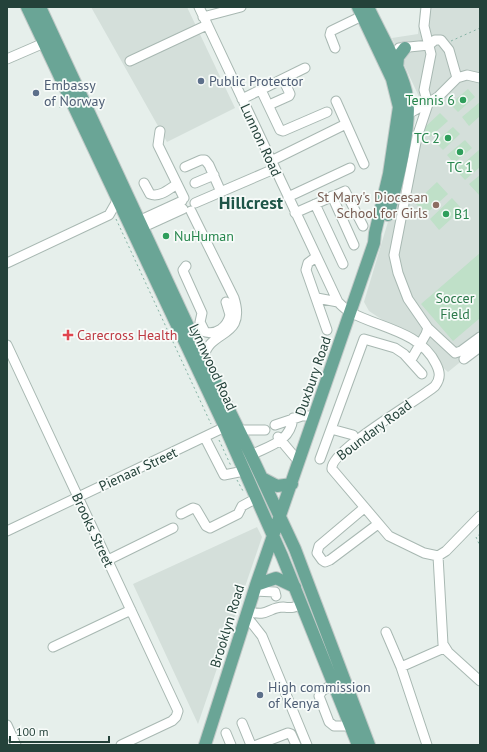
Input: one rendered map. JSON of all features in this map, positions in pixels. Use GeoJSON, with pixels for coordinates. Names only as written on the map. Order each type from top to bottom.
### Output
{"type":"FeatureCollection","features":[{"type":"Feature","properties":{"kind":"main road","name":"Lynnwood Road"},"geometry":{"type":"LineString","coordinates":[[27,7],[117,201],[225,427],[273,535],[358,745]]}},
{"type":"Feature","properties":{"kind":"main road","name":"Lynnwood Road"},"geometry":{"type":"LineString","coordinates":[[40,7],[127,222],[188,326],[225,403],[240,430],[281,518],[320,613],[369,745]]}},
{"type":"Feature","properties":{"kind":"main road","name":"Duxbury Road"},"geometry":{"type":"LineString","coordinates":[[364,13],[388,50],[397,70],[407,97],[408,114],[390,212],[382,234],[374,243]]}},
{"type":"Feature","properties":{"kind":"main road","name":"Duxbury Road"},"geometry":{"type":"LineString","coordinates":[[281,518],[374,243],[389,174],[399,114],[395,87],[364,13]]}},
{"type":"Feature","properties":{"kind":"main road"},"geometry":{"type":"LineString","coordinates":[[364,13],[376,40],[388,50],[387,58],[395,79],[395,87]]}},
{"type":"Feature","properties":{"kind":"main road"},"geometry":{"type":"LineString","coordinates":[[397,70],[398,57],[405,48]]}},
{"type":"Feature","properties":{"kind":"main road"},"geometry":{"type":"LineString","coordinates":[[225,403],[225,409],[229,422],[225,427]]}},
{"type":"Feature","properties":{"kind":"main road"},"geometry":{"type":"LineString","coordinates":[[262,478],[277,486],[292,484]]}},
{"type":"Feature","properties":{"kind":"main road","name":"Brooklyn Road"},"geometry":{"type":"LineString","coordinates":[[205,745],[248,614],[255,588],[273,535],[281,518]]}},
{"type":"Feature","properties":{"kind":"main road"},"geometry":{"type":"LineString","coordinates":[[255,588],[276,578],[294,587]]}},
{"type":"Feature","properties":{"kind":"street","name":"Lunnon Road"},"geometry":{"type":"LineString","coordinates":[[199,7],[272,165],[338,302],[350,312],[405,335],[420,344],[434,359]]}},
{"type":"Feature","properties":{"kind":"street"},"geometry":{"type":"LineString","coordinates":[[130,61],[205,21],[224,9],[241,7]]}},
{"type":"Feature","properties":{"kind":"street"},"geometry":{"type":"LineString","coordinates":[[418,7],[425,11],[424,26],[431,56],[424,90],[428,104],[417,136],[394,255],[398,273],[408,299],[428,328],[455,353],[461,351],[480,337]]}},
{"type":"Feature","properties":{"kind":"street"},"geometry":{"type":"LineString","coordinates":[[335,48],[330,35],[331,31],[364,13]]}},
{"type":"Feature","properties":{"kind":"street"},"geometry":{"type":"LineString","coordinates":[[388,50],[429,45],[438,40],[443,42],[448,50],[457,78]]}},
{"type":"Feature","properties":{"kind":"street"},"geometry":{"type":"LineString","coordinates":[[7,59],[44,43]]}},
{"type":"Feature","properties":{"kind":"street"},"geometry":{"type":"LineString","coordinates":[[242,99],[305,68]]}},
{"type":"Feature","properties":{"kind":"street"},"geometry":{"type":"LineString","coordinates":[[408,114],[438,97],[457,78],[467,75],[480,78]]}},
{"type":"Feature","properties":{"kind":"street"},"geometry":{"type":"LineString","coordinates":[[269,105],[289,96],[290,94],[283,79]]}},
{"type":"Feature","properties":{"kind":"street"},"geometry":{"type":"LineString","coordinates":[[261,90],[280,130],[327,112]]}},
{"type":"Feature","properties":{"kind":"street"},"geometry":{"type":"LineString","coordinates":[[336,101],[364,164]]}},
{"type":"Feature","properties":{"kind":"street"},"geometry":{"type":"LineString","coordinates":[[7,263],[221,192],[346,124]]}},
{"type":"Feature","properties":{"kind":"street"},"geometry":{"type":"LineString","coordinates":[[160,131],[158,145],[236,306],[236,317],[232,328],[224,335],[215,339],[206,348],[204,357]]}},
{"type":"Feature","properties":{"kind":"street"},"geometry":{"type":"LineString","coordinates":[[185,167],[201,160],[205,160],[214,175],[221,192]]}},
{"type":"Feature","properties":{"kind":"street"},"geometry":{"type":"LineString","coordinates":[[288,197],[350,168]]}},
{"type":"Feature","properties":{"kind":"street"},"geometry":{"type":"LineString","coordinates":[[195,183],[214,175]]}},
{"type":"Feature","properties":{"kind":"street"},"geometry":{"type":"LineString","coordinates":[[144,184],[150,194],[154,195],[177,184]]}},
{"type":"Feature","properties":{"kind":"street"},"geometry":{"type":"LineString","coordinates":[[295,213],[343,191],[347,193],[363,226]]}},
{"type":"Feature","properties":{"kind":"street"},"geometry":{"type":"LineString","coordinates":[[332,196],[354,245]]}},
{"type":"Feature","properties":{"kind":"street"},"geometry":{"type":"LineString","coordinates":[[315,204],[343,264]]}},
{"type":"Feature","properties":{"kind":"street"},"geometry":{"type":"LineString","coordinates":[[316,257],[308,264],[306,270],[327,330]]}},
{"type":"Feature","properties":{"kind":"street"},"geometry":{"type":"LineString","coordinates":[[186,266],[183,270],[202,313],[200,322],[205,332],[212,333],[220,330],[230,317],[230,310],[226,302]]}},
{"type":"Feature","properties":{"kind":"street"},"geometry":{"type":"LineString","coordinates":[[317,298],[338,302]]}},
{"type":"Feature","properties":{"kind":"street"},"geometry":{"type":"LineString","coordinates":[[188,326],[203,337],[215,339]]}},
{"type":"Feature","properties":{"kind":"street"},"geometry":{"type":"LineString","coordinates":[[411,360],[428,328]]}},
{"type":"Feature","properties":{"kind":"street"},"geometry":{"type":"LineString","coordinates":[[320,459],[364,339],[395,348],[411,360],[422,374]]}},
{"type":"Feature","properties":{"kind":"street","name":"Brooks Street"},"geometry":{"type":"LineString","coordinates":[[7,345],[176,706],[178,715],[172,721],[121,745]]}},
{"type":"Feature","properties":{"kind":"street"},"geometry":{"type":"LineString","coordinates":[[464,359],[480,347]]}},
{"type":"Feature","properties":{"kind":"street","name":"Boundary Road"},"geometry":{"type":"LineString","coordinates":[[434,359],[440,374],[435,386],[376,426],[339,455],[332,464],[332,469],[378,524],[394,539],[424,553],[438,556]]}},
{"type":"Feature","properties":{"kind":"street"},"geometry":{"type":"LineString","coordinates":[[275,426],[293,418],[307,415],[315,416]]}},
{"type":"Feature","properties":{"kind":"street"},"geometry":{"type":"LineString","coordinates":[[251,455],[290,433],[293,418]]}},
{"type":"Feature","properties":{"kind":"street","name":"Pienaar Street"},"geometry":{"type":"LineString","coordinates":[[7,530],[205,438],[225,427]]}},
{"type":"Feature","properties":{"kind":"street"},"geometry":{"type":"LineString","coordinates":[[331,429],[353,435]]}},
{"type":"Feature","properties":{"kind":"street"},"geometry":{"type":"LineString","coordinates":[[240,430],[265,430]]}},
{"type":"Feature","properties":{"kind":"street"},"geometry":{"type":"LineString","coordinates":[[205,438],[224,474],[244,471]]}},
{"type":"Feature","properties":{"kind":"street"},"geometry":{"type":"LineString","coordinates":[[279,439],[299,462]]}},
{"type":"Feature","properties":{"kind":"street"},"geometry":{"type":"LineString","coordinates":[[181,514],[193,508],[196,509],[206,526],[210,528],[238,514],[242,506],[256,499]]}},
{"type":"Feature","properties":{"kind":"street"},"geometry":{"type":"LineString","coordinates":[[364,508],[319,546],[317,553],[319,557],[325,562],[330,560],[378,524]]}},
{"type":"Feature","properties":{"kind":"street"},"geometry":{"type":"LineString","coordinates":[[480,516],[446,551],[438,556],[442,640],[444,648],[480,681]]}},
{"type":"Feature","properties":{"kind":"street"},"geometry":{"type":"LineString","coordinates":[[108,560],[173,528]]}},
{"type":"Feature","properties":{"kind":"street"},"geometry":{"type":"LineString","coordinates":[[255,588],[275,592],[276,596]]}},
{"type":"Feature","properties":{"kind":"street"},"geometry":{"type":"LineString","coordinates":[[248,614],[261,614],[281,606],[289,609],[301,604]]}},
{"type":"Feature","properties":{"kind":"street"},"geometry":{"type":"LineString","coordinates":[[53,647],[131,610]]}},
{"type":"Feature","properties":{"kind":"street"},"geometry":{"type":"LineString","coordinates":[[248,614],[262,636],[307,745]]}},
{"type":"Feature","properties":{"kind":"street"},"geometry":{"type":"LineString","coordinates":[[386,632],[402,667],[427,745]]}},
{"type":"Feature","properties":{"kind":"street"},"geometry":{"type":"LineString","coordinates":[[402,667],[444,648]]}},
{"type":"Feature","properties":{"kind":"street"},"geometry":{"type":"LineString","coordinates":[[333,684],[320,693],[319,696],[321,703],[332,725],[350,726]]}},
{"type":"Feature","properties":{"kind":"street"},"geometry":{"type":"LineString","coordinates":[[242,723],[251,745]]}},
{"type":"Feature","properties":{"kind":"street"},"geometry":{"type":"LineString","coordinates":[[7,725],[16,745]]}},
{"type":"Feature","properties":{"kind":"street"},"geometry":{"type":"LineString","coordinates":[[226,733],[231,745]]}},
{"type":"Feature","properties":{"kind":"street"},"geometry":{"type":"LineString","coordinates":[[257,745],[288,733],[291,734],[296,745]]}},
{"type":"Feature","properties":{"kind":"path"},"geometry":{"type":"LineString","coordinates":[[445,46],[454,38],[480,28]]}},
{"type":"Feature","properties":{"kind":"path"},"geometry":{"type":"LineString","coordinates":[[127,222],[180,358]]}},
{"type":"Feature","properties":{"kind":"path"},"geometry":{"type":"LineString","coordinates":[[480,534],[476,537],[479,540],[480,546]]}},
{"type":"Feature","properties":{"kind":"shaded area"},"geometry":{"type":"Polygon","coordinates":[[[91,7],[187,7],[235,108],[167,142],[91,7]]]}},
{"type":"Feature","properties":{"kind":"shaded area","name":"St Mary's Diocesan School for Girls"},"geometry":{"type":"Polygon","coordinates":[[[420,7],[480,7],[480,346],[448,372],[405,335],[369,311],[364,302],[422,108],[420,99],[392,38],[418,34],[420,7]]]}},
{"type":"Feature","properties":{"kind":"shaded area"},"geometry":{"type":"Polygon","coordinates":[[[257,527],[262,537],[198,724],[133,584],[257,527]]]}},
{"type":"Feature","properties":{"kind":"green space","name":"Tennis 6"},"geometry":{"type":"Polygon","coordinates":[[[468,89],[475,97],[458,112],[450,104],[468,89]]]}},
{"type":"Feature","properties":{"kind":"green space"},"geometry":{"type":"Polygon","coordinates":[[[480,102],[480,116],[469,126],[462,117],[480,102]]]}},
{"type":"Feature","properties":{"kind":"green space"},"geometry":{"type":"Polygon","coordinates":[[[440,113],[448,121],[430,137],[423,129],[440,113]]]}},
{"type":"Feature","properties":{"kind":"green space","name":"TC 2"},"geometry":{"type":"Polygon","coordinates":[[[453,127],[460,134],[443,150],[435,142],[453,127]]]}},
{"type":"Feature","properties":{"kind":"green space","name":"TC 1"},"geometry":{"type":"Polygon","coordinates":[[[465,140],[472,148],[454,163],[447,155],[465,140]]]}},
{"type":"Feature","properties":{"kind":"green space"},"geometry":{"type":"Polygon","coordinates":[[[479,150],[480,167],[465,180],[456,170],[479,150]]]}},
{"type":"Feature","properties":{"kind":"green space"},"geometry":{"type":"Polygon","coordinates":[[[480,175],[480,196],[469,184],[480,175]]]}},
{"type":"Feature","properties":{"kind":"green space"},"geometry":{"type":"Polygon","coordinates":[[[437,182],[448,194],[426,214],[415,203],[437,182]]]}},
{"type":"Feature","properties":{"kind":"green space","name":"B1"},"geometry":{"type":"Polygon","coordinates":[[[452,198],[462,209],[439,230],[430,219],[452,198]]]}},
{"type":"Feature","properties":{"kind":"green space","name":"Soccer Field"},"geometry":{"type":"Polygon","coordinates":[[[480,253],[480,318],[453,341],[421,304],[480,253]]]}},
{"type":"Feature","properties":{"kind":"place","name":"Public Protector"},"geometry":{"type":"Point","coordinates":[201,81]}},
{"type":"Feature","properties":{"kind":"place","name":"Embassy of Norway"},"geometry":{"type":"Point","coordinates":[36,93]}},
{"type":"Feature","properties":{"kind":"place","name":"Tennis 6"},"geometry":{"type":"Point","coordinates":[463,100]}},
{"type":"Feature","properties":{"kind":"place","name":"TC 2"},"geometry":{"type":"Point","coordinates":[448,138]}},
{"type":"Feature","properties":{"kind":"place","name":"TC 1"},"geometry":{"type":"Point","coordinates":[460,152]}},
{"type":"Feature","properties":{"kind":"place","name":"St Mary's Diocesan School for Girls"},"geometry":{"type":"Point","coordinates":[436,205]}},
{"type":"Feature","properties":{"kind":"place","name":"B1"},"geometry":{"type":"Point","coordinates":[446,214]}},
{"type":"Feature","properties":{"kind":"place","name":"NuHuman"},"geometry":{"type":"Point","coordinates":[166,236]}},
{"type":"Feature","properties":{"kind":"place","name":"Carecross Health"},"geometry":{"type":"Point","coordinates":[68,335]}},
{"type":"Feature","properties":{"kind":"place","name":"High commission of Kenya"},"geometry":{"type":"Point","coordinates":[260,695]}},
{"type":"Feature","properties":{"kind":"district","name":"Hillcrest"},"geometry":{"type":"Point","coordinates":[251,202]}}]}
